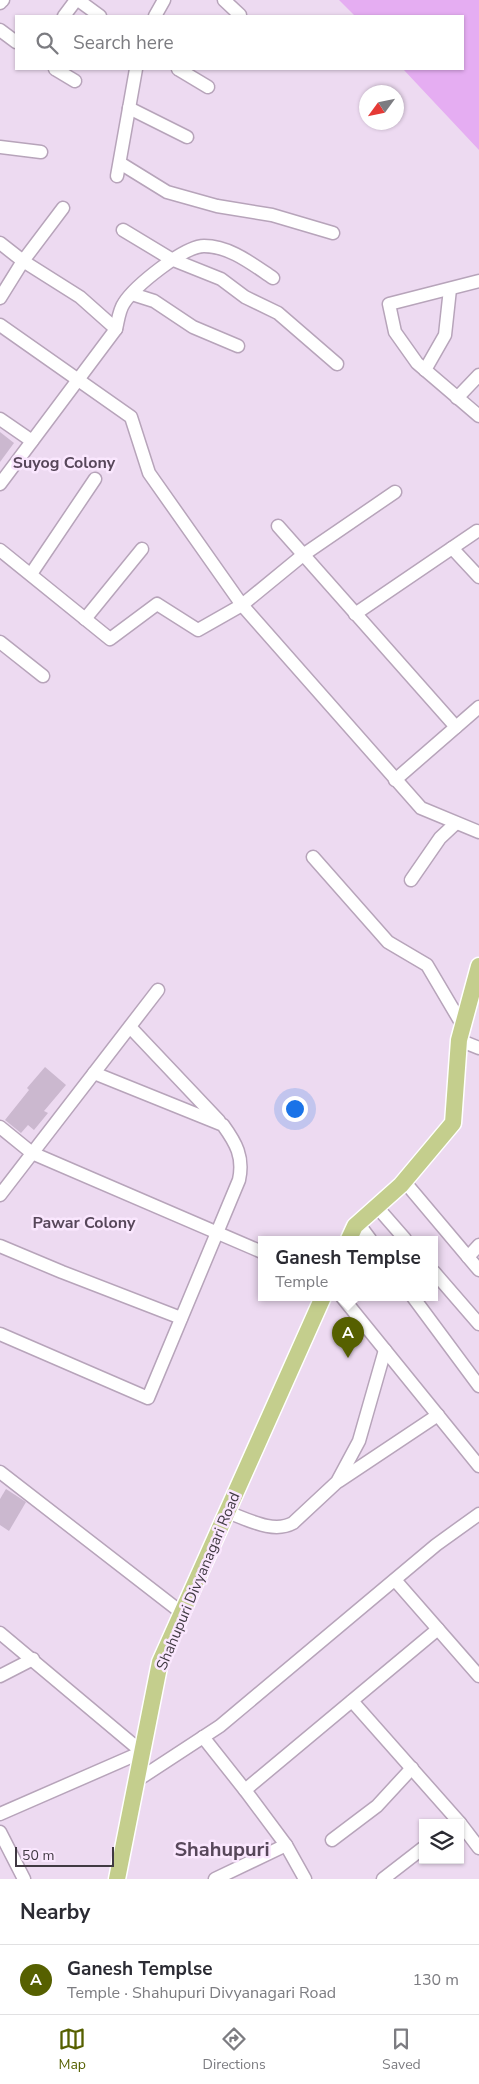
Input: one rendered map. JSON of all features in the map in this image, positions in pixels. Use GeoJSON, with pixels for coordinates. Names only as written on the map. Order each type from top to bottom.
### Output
{"type":"FeatureCollection","features":[{"type":"Feature","properties":{"kind":"main road"},"geometry":{"type":"LineString","coordinates":[[350,1236],[355,1226],[404,1181],[453,1124],[461,1033],[479,966]]}},
{"type":"Feature","properties":{"kind":"main road","name":"Shahupuri Divyanagari Road"},"geometry":{"type":"LineString","coordinates":[[117,1879],[160,1662],[321,1301]]}},
{"type":"Feature","properties":{"kind":"street"},"geometry":{"type":"LineString","coordinates":[[0,3],[3,0]]}},
{"type":"Feature","properties":{"kind":"street"},"geometry":{"type":"LineString","coordinates":[[65,15],[77,0],[99,15]]}},
{"type":"Feature","properties":{"kind":"street"},"geometry":{"type":"LineString","coordinates":[[156,15],[164,0]]}},
{"type":"Feature","properties":{"kind":"street"},"geometry":{"type":"LineString","coordinates":[[224,0],[240,15]]}},
{"type":"Feature","properties":{"kind":"street"},"geometry":{"type":"LineString","coordinates":[[0,30],[15,41]]}},
{"type":"Feature","properties":{"kind":"street"},"geometry":{"type":"LineString","coordinates":[[57,70],[75,81]]}},
{"type":"Feature","properties":{"kind":"street"},"geometry":{"type":"LineString","coordinates":[[117,176],[136,70]]}},
{"type":"Feature","properties":{"kind":"street"},"geometry":{"type":"LineString","coordinates":[[180,70],[208,87]]}},
{"type":"Feature","properties":{"kind":"street"},"geometry":{"type":"LineString","coordinates":[[129,108],[187,137]]}},
{"type":"Feature","properties":{"kind":"street"},"geometry":{"type":"LineString","coordinates":[[0,147],[41,152]]}},
{"type":"Feature","properties":{"kind":"street"},"geometry":{"type":"LineString","coordinates":[[120,163],[167,192],[217,206],[272,215],[333,233]]}},
{"type":"Feature","properties":{"kind":"street"},"geometry":{"type":"LineString","coordinates":[[0,298],[62,208]]}},
{"type":"Feature","properties":{"kind":"street"},"geometry":{"type":"LineString","coordinates":[[123,230],[171,259],[221,279],[245,297],[278,314],[337,364]]}},
{"type":"Feature","properties":{"kind":"street"},"geometry":{"type":"LineString","coordinates":[[0,243],[24,261],[80,296],[116,328]]}},
{"type":"Feature","properties":{"kind":"street"},"geometry":{"type":"LineString","coordinates":[[0,484],[116,328],[123,304],[171,259],[203,245],[232,252],[273,278]]}},
{"type":"Feature","properties":{"kind":"street"},"geometry":{"type":"LineString","coordinates":[[479,281],[389,304],[394,332],[416,363],[479,416]]}},
{"type":"Feature","properties":{"kind":"street"},"geometry":{"type":"LineString","coordinates":[[425,370],[445,335],[450,289]]}},
{"type":"Feature","properties":{"kind":"street"},"geometry":{"type":"LineString","coordinates":[[132,294],[154,301],[193,327],[238,346]]}},
{"type":"Feature","properties":{"kind":"street"},"geometry":{"type":"LineString","coordinates":[[0,325],[131,417],[149,473],[242,605],[421,808],[479,832]]}},
{"type":"Feature","properties":{"kind":"street"},"geometry":{"type":"LineString","coordinates":[[457,398],[479,375]]}},
{"type":"Feature","properties":{"kind":"street"},"geometry":{"type":"LineString","coordinates":[[0,420],[32,441]]}},
{"type":"Feature","properties":{"kind":"street"},"geometry":{"type":"LineString","coordinates":[[30,574],[95,479]]}},
{"type":"Feature","properties":{"kind":"street"},"geometry":{"type":"LineString","coordinates":[[0,550],[110,639],[157,604],[198,630],[242,605],[303,555],[395,492]]}},
{"type":"Feature","properties":{"kind":"street"},"geometry":{"type":"LineString","coordinates":[[278,526],[456,728]]}},
{"type":"Feature","properties":{"kind":"street"},"geometry":{"type":"LineString","coordinates":[[355,614],[477,531]]}},
{"type":"Feature","properties":{"kind":"street"},"geometry":{"type":"LineString","coordinates":[[452,548],[479,577]]}},
{"type":"Feature","properties":{"kind":"street"},"geometry":{"type":"LineString","coordinates":[[85,619],[142,549]]}},
{"type":"Feature","properties":{"kind":"street"},"geometry":{"type":"LineString","coordinates":[[0,642],[44,676]]}},
{"type":"Feature","properties":{"kind":"street"},"geometry":{"type":"LineString","coordinates":[[395,780],[479,707]]}},
{"type":"Feature","properties":{"kind":"street"},"geometry":{"type":"LineString","coordinates":[[410,880],[440,838],[456,822]]}},
{"type":"Feature","properties":{"kind":"street"},"geometry":{"type":"LineString","coordinates":[[313,857],[388,942],[427,965],[461,1033],[479,1048]]}},
{"type":"Feature","properties":{"kind":"street"},"geometry":{"type":"LineString","coordinates":[[0,1195],[158,990]]}},
{"type":"Feature","properties":{"kind":"street"},"geometry":{"type":"LineString","coordinates":[[0,1334],[148,1398],[216,1233],[240,1180],[242,1168],[241,1156],[233,1139],[223,1125],[130,1027]]}},
{"type":"Feature","properties":{"kind":"street"},"geometry":{"type":"LineString","coordinates":[[94,1073],[223,1125]]}},
{"type":"Feature","properties":{"kind":"street"},"geometry":{"type":"LineString","coordinates":[[0,1127],[32,1153],[258,1250]]}},
{"type":"Feature","properties":{"kind":"street"},"geometry":{"type":"LineString","coordinates":[[404,1181],[479,1270]]}},
{"type":"Feature","properties":{"kind":"street"},"geometry":{"type":"LineString","coordinates":[[377,1207],[402,1236]]}},
{"type":"Feature","properties":{"kind":"street"},"geometry":{"type":"LineString","coordinates":[[358,1223],[368,1236]]}},
{"type":"Feature","properties":{"kind":"street"},"geometry":{"type":"LineString","coordinates":[[468,1257],[479,1245]]}},
{"type":"Feature","properties":{"kind":"street"},"geometry":{"type":"LineString","coordinates":[[0,1246],[181,1318]]}},
{"type":"Feature","properties":{"kind":"street"},"geometry":{"type":"LineString","coordinates":[[438,1277],[479,1324]]}},
{"type":"Feature","properties":{"kind":"street"},"geometry":{"type":"LineString","coordinates":[[345,1301],[479,1466]]}},
{"type":"Feature","properties":{"kind":"street"},"geometry":{"type":"LineString","coordinates":[[416,1301],[479,1386]]}},
{"type":"Feature","properties":{"kind":"street"},"geometry":{"type":"LineString","coordinates":[[337,1482],[359,1441],[385,1350]]}},
{"type":"Feature","properties":{"kind":"street"},"geometry":{"type":"LineString","coordinates":[[227,1512],[276,1528],[286,1527],[337,1482],[438,1414]]}},
{"type":"Feature","properties":{"kind":"street"},"geometry":{"type":"LineString","coordinates":[[0,1472],[182,1613]]}},
{"type":"Feature","properties":{"kind":"street"},"geometry":{"type":"LineString","coordinates":[[136,1781],[220,1726],[436,1546],[479,1514]]}},
{"type":"Feature","properties":{"kind":"street"},"geometry":{"type":"LineString","coordinates":[[395,1580],[479,1676]]}},
{"type":"Feature","properties":{"kind":"street"},"geometry":{"type":"LineString","coordinates":[[245,1790],[438,1629]]}},
{"type":"Feature","properties":{"kind":"street"},"geometry":{"type":"LineString","coordinates":[[0,1633],[142,1752],[0,1814]]}},
{"type":"Feature","properties":{"kind":"street"},"geometry":{"type":"LineString","coordinates":[[0,1676],[33,1659]]}},
{"type":"Feature","properties":{"kind":"street"},"geometry":{"type":"LineString","coordinates":[[352,1700],[456,1819]]}},
{"type":"Feature","properties":{"kind":"street"},"geometry":{"type":"LineString","coordinates":[[203,1737],[286,1845],[304,1879]]}},
{"type":"Feature","properties":{"kind":"street"},"geometry":{"type":"LineString","coordinates":[[332,1840],[377,1806],[412,1768]]}},
{"type":"Feature","properties":{"kind":"street"},"geometry":{"type":"LineString","coordinates":[[464,1828],[479,1848]]}},
{"type":"Feature","properties":{"kind":"street"},"geometry":{"type":"LineString","coordinates":[[0,1832],[24,1879]]}},
{"type":"Feature","properties":{"kind":"street"},"geometry":{"type":"LineString","coordinates":[[214,1879],[286,1845]]}},
{"type":"Feature","properties":{"kind":"street"},"geometry":{"type":"LineString","coordinates":[[383,1879],[419,1851]]}},
{"type":"Feature","properties":{"kind":"shaded area"},"geometry":{"type":"Polygon","coordinates":[[[339,0],[479,0],[479,150],[404,70],[464,70],[464,15],[354,15],[339,0]]]}},
{"type":"Feature","properties":{"kind":"building"},"geometry":{"type":"Polygon","coordinates":[[[0,432],[14,443],[0,462],[0,432]]]}},
{"type":"Feature","properties":{"kind":"building"},"geometry":{"type":"Polygon","coordinates":[[[45,1067],[66,1085],[44,1111],[48,1113],[34,1130],[28,1125],[21,1133],[5,1120],[29,1090],[27,1088],[45,1067]]]}},
{"type":"Feature","properties":{"kind":"building"},"geometry":{"type":"Polygon","coordinates":[[[6,1489],[26,1502],[9,1531],[0,1525],[0,1499],[6,1489]]]}},
{"type":"Feature","properties":{"kind":"place","name":"Ganesh Templse"},"geometry":{"type":"Point","coordinates":[348,1358]}},
{"type":"Feature","properties":{"kind":"district","name":"Suyog Colony"},"geometry":{"type":"Point","coordinates":[64,462]}},
{"type":"Feature","properties":{"kind":"district","name":"Pawar Colony"},"geometry":{"type":"Point","coordinates":[84,1222]}},
{"type":"Feature","properties":{"kind":"district","name":"Shahupuri"},"geometry":{"type":"Point","coordinates":[222,1849]}}]}
